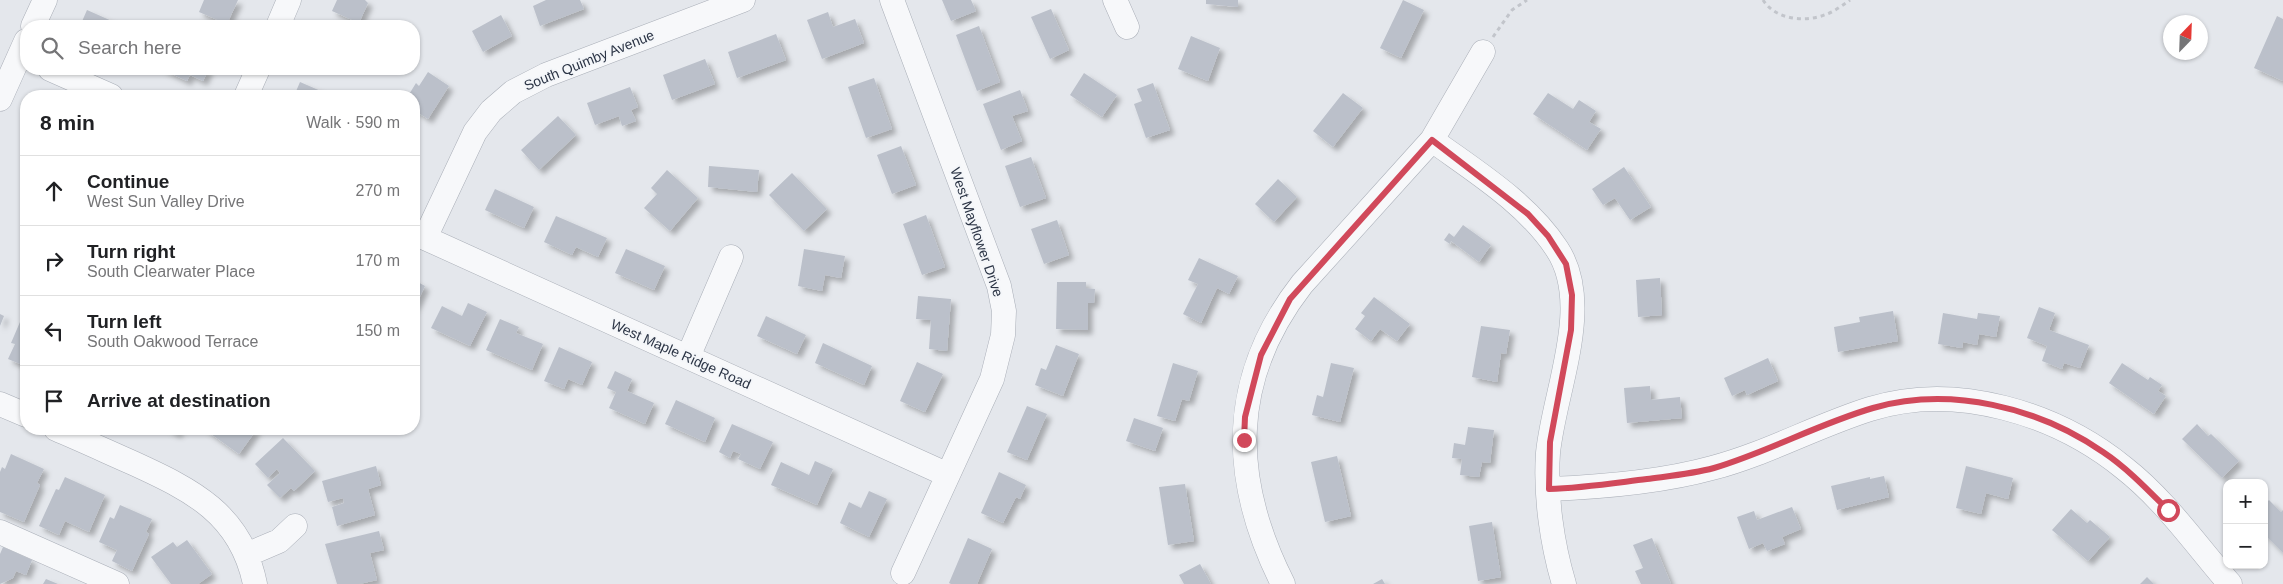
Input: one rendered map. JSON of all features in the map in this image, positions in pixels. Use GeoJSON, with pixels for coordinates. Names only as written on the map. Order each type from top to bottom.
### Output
{"type":"FeatureCollection","features":[{"type":"Feature","properties":{"kind":"street"},"geometry":{"type":"LineString","coordinates":[[36,20],[45,0]]}},
{"type":"Feature","properties":{"kind":"street"},"geometry":{"type":"LineString","coordinates":[[281,20],[289,0]]}},
{"type":"Feature","properties":{"kind":"street","name":"South Quimby Avenue"},"geometry":{"type":"LineString","coordinates":[[420,234],[475,132],[491,111],[513,92],[546,75],[743,0]]}},
{"type":"Feature","properties":{"kind":"street","name":"West Mayflower Drive"},"geometry":{"type":"LineString","coordinates":[[892,0],[995,273],[1004,311],[1003,335],[992,379],[904,573]]}},
{"type":"Feature","properties":{"kind":"street"},"geometry":{"type":"LineString","coordinates":[[1115,0],[1128,27]]}},
{"type":"Feature","properties":{"kind":"street"},"geometry":{"type":"LineString","coordinates":[[1283,584],[1268,554],[1256,522],[1245,466],[1245,417],[1261,355],[1290,299],[1432,140],[1482,52]]}},
{"type":"Feature","properties":{"kind":"street"},"geometry":{"type":"LineString","coordinates":[[0,99],[20,59]]}},
{"type":"Feature","properties":{"kind":"street"},"geometry":{"type":"LineString","coordinates":[[64,75],[97,90]]}},
{"type":"Feature","properties":{"kind":"street"},"geometry":{"type":"LineString","coordinates":[[249,90],[255,75]]}},
{"type":"Feature","properties":{"kind":"street"},"geometry":{"type":"LineString","coordinates":[[1432,140],[1528,214],[1548,236],[1566,264],[1572,295],[1571,330],[1550,442],[1549,489],[1557,553],[1564,584]]}},
{"type":"Feature","properties":{"kind":"street","name":"West Maple Ridge Road"},"geometry":{"type":"LineString","coordinates":[[420,236],[948,475]]}},
{"type":"Feature","properties":{"kind":"street"},"geometry":{"type":"LineString","coordinates":[[688,357],[731,257]]}},
{"type":"Feature","properties":{"kind":"street"},"geometry":{"type":"LineString","coordinates":[[1549,489],[1580,488],[1711,468],[1746,458],[1826,425],[1885,405],[1918,400],[1975,402],[2010,408],[2047,422],[2103,452],[2139,480],[2168,510],[2230,584]]}},
{"type":"Feature","properties":{"kind":"street"},"geometry":{"type":"LineString","coordinates":[[0,404],[20,412]]}},
{"type":"Feature","properties":{"kind":"street"},"geometry":{"type":"LineString","coordinates":[[69,435],[183,486],[207,503],[235,534],[246,556],[255,584]]}},
{"type":"Feature","properties":{"kind":"street"},"geometry":{"type":"LineString","coordinates":[[246,556],[279,541],[295,526]]}},
{"type":"Feature","properties":{"kind":"street"},"geometry":{"type":"LineString","coordinates":[[0,532],[117,584]]}},
{"type":"Feature","properties":{"kind":"path"},"geometry":{"type":"LineString","coordinates":[[1482,52],[1512,10],[1527,0]]}},
{"type":"Feature","properties":{"kind":"path"},"geometry":{"type":"LineString","coordinates":[[1763,0],[1767,7],[1793,20],[1826,14],[1850,0]]}},
{"type":"Feature","properties":{"kind":"building"},"geometry":{"type":"Polygon","coordinates":[[[204,0],[238,0],[229,20],[218,20],[199,12],[204,0]]]}},
{"type":"Feature","properties":{"kind":"building"},"geometry":{"type":"Polygon","coordinates":[[[337,0],[365,0],[368,3],[360,20],[352,20],[332,11],[337,0]]]}},
{"type":"Feature","properties":{"kind":"building"},"geometry":{"type":"Polygon","coordinates":[[[546,0],[580,0],[584,9],[540,26],[533,6],[546,0]]]}},
{"type":"Feature","properties":{"kind":"building"},"geometry":{"type":"Polygon","coordinates":[[[942,0],[971,0],[976,11],[951,21],[942,0]]]}},
{"type":"Feature","properties":{"kind":"building"},"geometry":{"type":"Polygon","coordinates":[[[1206,0],[1238,0],[1238,7],[1206,4],[1206,0]]]}},
{"type":"Feature","properties":{"kind":"building"},"geometry":{"type":"Polygon","coordinates":[[[1403,0],[1424,10],[1401,58],[1380,48],[1403,0]]]}},
{"type":"Feature","properties":{"kind":"building"},"geometry":{"type":"Polygon","coordinates":[[[1051,9],[1069,50],[1050,59],[1031,17],[1051,9]]]}},
{"type":"Feature","properties":{"kind":"building"},"geometry":{"type":"Polygon","coordinates":[[[87,10],[110,20],[83,20],[87,10]]]}},
{"type":"Feature","properties":{"kind":"building"},"geometry":{"type":"Polygon","coordinates":[[[828,12],[833,27],[855,19],[864,43],[822,59],[807,20],[828,12]]]}},
{"type":"Feature","properties":{"kind":"building"},"geometry":{"type":"Polygon","coordinates":[[[501,15],[512,36],[483,52],[472,31],[501,15]]]}},
{"type":"Feature","properties":{"kind":"building"},"geometry":{"type":"Polygon","coordinates":[[[2277,16],[2283,19],[2283,81],[2254,68],[2277,16]]]}},
{"type":"Feature","properties":{"kind":"building"},"geometry":{"type":"Polygon","coordinates":[[[979,26],[1000,82],[977,91],[956,35],[979,26]]]}},
{"type":"Feature","properties":{"kind":"building"},"geometry":{"type":"Polygon","coordinates":[[[776,34],[786,60],[737,78],[728,52],[776,34]]]}},
{"type":"Feature","properties":{"kind":"building"},"geometry":{"type":"Polygon","coordinates":[[[1191,36],[1220,48],[1208,81],[1178,69],[1191,36]]]}},
{"type":"Feature","properties":{"kind":"building"},"geometry":{"type":"Polygon","coordinates":[[[705,59],[715,84],[672,100],[663,75],[705,59]]]}},
{"type":"Feature","properties":{"kind":"building"},"geometry":{"type":"Polygon","coordinates":[[[428,72],[449,86],[428,119],[420,114],[420,90],[412,90],[416,83],[419,86],[428,72]]]}},
{"type":"Feature","properties":{"kind":"building"},"geometry":{"type":"Polygon","coordinates":[[[1084,73],[1117,95],[1102,117],[1070,95],[1084,73]]]}},
{"type":"Feature","properties":{"kind":"building"},"geometry":{"type":"Polygon","coordinates":[[[174,75],[190,75],[187,81],[174,75]]]}},
{"type":"Feature","properties":{"kind":"building"},"geometry":{"type":"Polygon","coordinates":[[[190,75],[206,75],[203,81],[190,75]]]}},
{"type":"Feature","properties":{"kind":"building"},"geometry":{"type":"Polygon","coordinates":[[[874,78],[892,129],[866,138],[848,87],[874,78]]]}},
{"type":"Feature","properties":{"kind":"building"},"geometry":{"type":"Polygon","coordinates":[[[300,82],[318,90],[297,90],[300,82]]]}},
{"type":"Feature","properties":{"kind":"building"},"geometry":{"type":"Polygon","coordinates":[[[1153,83],[1170,130],[1146,138],[1134,104],[1142,101],[1137,89],[1153,83]]]}},
{"type":"Feature","properties":{"kind":"building"},"geometry":{"type":"Polygon","coordinates":[[[630,87],[638,107],[631,110],[636,121],[622,126],[619,116],[595,125],[587,103],[630,87]]]}},
{"type":"Feature","properties":{"kind":"building"},"geometry":{"type":"Polygon","coordinates":[[[1020,90],[1028,111],[1012,116],[1022,141],[1001,150],[983,104],[1020,90]]]}},
{"type":"Feature","properties":{"kind":"building"},"geometry":{"type":"Polygon","coordinates":[[[1343,93],[1363,108],[1333,147],[1313,131],[1343,93]]]}},
{"type":"Feature","properties":{"kind":"building"},"geometry":{"type":"Polygon","coordinates":[[[1548,93],[1573,109],[1579,100],[1596,111],[1589,122],[1601,129],[1587,150],[1533,114],[1548,93]]]}},
{"type":"Feature","properties":{"kind":"building"},"geometry":{"type":"Polygon","coordinates":[[[558,116],[576,135],[539,170],[521,150],[558,116]]]}},
{"type":"Feature","properties":{"kind":"building"},"geometry":{"type":"Polygon","coordinates":[[[901,146],[916,185],[892,194],[877,155],[901,146]]]}},
{"type":"Feature","properties":{"kind":"building"},"geometry":{"type":"Polygon","coordinates":[[[1031,157],[1046,198],[1020,207],[1005,166],[1031,157]]]}},
{"type":"Feature","properties":{"kind":"building"},"geometry":{"type":"Polygon","coordinates":[[[709,166],[759,170],[757,192],[708,187],[709,166]]]}},
{"type":"Feature","properties":{"kind":"building"},"geometry":{"type":"Polygon","coordinates":[[[1624,167],[1651,207],[1630,220],[1615,198],[1603,205],[1592,189],[1624,167]]]}},
{"type":"Feature","properties":{"kind":"building"},"geometry":{"type":"Polygon","coordinates":[[[667,170],[698,198],[670,231],[644,208],[657,194],[651,188],[667,170]]]}},
{"type":"Feature","properties":{"kind":"building"},"geometry":{"type":"Polygon","coordinates":[[[792,173],[827,209],[804,231],[769,195],[792,173]]]}},
{"type":"Feature","properties":{"kind":"building"},"geometry":{"type":"Polygon","coordinates":[[[1278,179],[1297,197],[1274,222],[1255,204],[1278,179]]]}},
{"type":"Feature","properties":{"kind":"building"},"geometry":{"type":"Polygon","coordinates":[[[495,189],[534,207],[524,228],[485,210],[495,189]]]}},
{"type":"Feature","properties":{"kind":"building"},"geometry":{"type":"Polygon","coordinates":[[[926,215],[945,267],[922,275],[903,224],[926,215]]]}},
{"type":"Feature","properties":{"kind":"building"},"geometry":{"type":"Polygon","coordinates":[[[556,216],[607,238],[598,257],[576,247],[572,255],[544,242],[556,216]]]}},
{"type":"Feature","properties":{"kind":"building"},"geometry":{"type":"Polygon","coordinates":[[[1057,220],[1069,255],[1044,264],[1031,229],[1057,220]]]}},
{"type":"Feature","properties":{"kind":"building"},"geometry":{"type":"Polygon","coordinates":[[[1463,225],[1491,245],[1479,262],[1451,241],[1450,244],[1444,240],[1449,233],[1454,237],[1463,225]]]}},
{"type":"Feature","properties":{"kind":"building"},"geometry":{"type":"Polygon","coordinates":[[[626,249],[665,266],[654,290],[615,273],[626,249]]]}},
{"type":"Feature","properties":{"kind":"building"},"geometry":{"type":"Polygon","coordinates":[[[804,249],[845,256],[841,278],[825,275],[822,291],[798,286],[804,249]]]}},
{"type":"Feature","properties":{"kind":"building"},"geometry":{"type":"Polygon","coordinates":[[[1199,258],[1238,276],[1229,294],[1217,288],[1201,323],[1183,314],[1198,284],[1188,280],[1199,258]]]}},
{"type":"Feature","properties":{"kind":"building"},"geometry":{"type":"Polygon","coordinates":[[[1660,278],[1662,315],[1638,317],[1636,280],[1660,278]]]}},
{"type":"Feature","properties":{"kind":"building"},"geometry":{"type":"Polygon","coordinates":[[[1057,282],[1086,282],[1086,288],[1095,289],[1094,303],[1088,303],[1088,330],[1056,329],[1057,282]]]}},
{"type":"Feature","properties":{"kind":"building"},"geometry":{"type":"Polygon","coordinates":[[[420,283],[425,286],[420,296],[420,283]]]}},
{"type":"Feature","properties":{"kind":"building"},"geometry":{"type":"Polygon","coordinates":[[[918,296],[951,299],[947,351],[929,349],[931,320],[916,319],[918,296]]]}},
{"type":"Feature","properties":{"kind":"building"},"geometry":{"type":"Polygon","coordinates":[[[1374,297],[1410,324],[1397,341],[1380,329],[1371,341],[1355,329],[1365,316],[1361,313],[1374,297]]]}},
{"type":"Feature","properties":{"kind":"building"},"geometry":{"type":"Polygon","coordinates":[[[468,303],[487,312],[470,346],[431,328],[442,306],[462,316],[468,303]]]}},
{"type":"Feature","properties":{"kind":"building"},"geometry":{"type":"Polygon","coordinates":[[[2039,307],[2055,313],[2049,330],[2089,345],[2080,368],[2064,363],[2062,369],[2042,361],[2047,346],[2027,338],[2039,307]]]}},
{"type":"Feature","properties":{"kind":"building"},"geometry":{"type":"Polygon","coordinates":[[[1893,311],[1898,341],[1838,352],[1834,327],[1860,322],[1859,317],[1893,311]]]}},
{"type":"Feature","properties":{"kind":"building"},"geometry":{"type":"Polygon","coordinates":[[[1943,313],[1977,319],[1978,313],[2000,316],[1996,337],[1979,334],[1977,345],[1963,342],[1962,348],[1938,344],[1943,313]]]}},
{"type":"Feature","properties":{"kind":"building"},"geometry":{"type":"Polygon","coordinates":[[[0,314],[4,316],[0,326],[0,314]]]}},
{"type":"Feature","properties":{"kind":"building"},"geometry":{"type":"Polygon","coordinates":[[[766,316],[806,335],[797,354],[757,336],[766,316]]]}},
{"type":"Feature","properties":{"kind":"building"},"geometry":{"type":"Polygon","coordinates":[[[500,319],[519,327],[516,333],[543,344],[532,370],[486,350],[500,319]]]}},
{"type":"Feature","properties":{"kind":"building"},"geometry":{"type":"Polygon","coordinates":[[[20,322],[20,364],[8,359],[15,344],[11,343],[20,322]]]}},
{"type":"Feature","properties":{"kind":"building"},"geometry":{"type":"Polygon","coordinates":[[[1481,326],[1510,330],[1506,354],[1501,353],[1497,382],[1472,377],[1481,326]]]}},
{"type":"Feature","properties":{"kind":"building"},"geometry":{"type":"Polygon","coordinates":[[[823,343],[872,366],[864,385],[815,363],[823,343]]]}},
{"type":"Feature","properties":{"kind":"building"},"geometry":{"type":"Polygon","coordinates":[[[1056,345],[1079,354],[1063,396],[1035,385],[1041,368],[1046,370],[1056,345]]]}},
{"type":"Feature","properties":{"kind":"building"},"geometry":{"type":"Polygon","coordinates":[[[559,347],[592,362],[582,385],[568,379],[564,389],[544,381],[559,347]]]}},
{"type":"Feature","properties":{"kind":"building"},"geometry":{"type":"Polygon","coordinates":[[[1768,358],[1778,381],[1747,395],[1745,390],[1732,396],[1724,378],[1768,358]]]}},
{"type":"Feature","properties":{"kind":"building"},"geometry":{"type":"Polygon","coordinates":[[[917,362],[943,374],[925,412],[900,401],[917,362]]]}},
{"type":"Feature","properties":{"kind":"building"},"geometry":{"type":"Polygon","coordinates":[[[1173,363],[1198,371],[1189,401],[1182,399],[1175,421],[1157,416],[1173,363]]]}},
{"type":"Feature","properties":{"kind":"building"},"geometry":{"type":"Polygon","coordinates":[[[1331,363],[1354,368],[1340,422],[1312,415],[1317,395],[1323,397],[1331,363]]]}},
{"type":"Feature","properties":{"kind":"building"},"geometry":{"type":"Polygon","coordinates":[[[2122,363],[2148,380],[2150,377],[2162,385],[2158,391],[2166,396],[2154,414],[2109,383],[2122,363]]]}},
{"type":"Feature","properties":{"kind":"building"},"geometry":{"type":"Polygon","coordinates":[[[615,371],[632,379],[627,391],[654,403],[645,424],[609,408],[616,392],[607,388],[615,371]]]}},
{"type":"Feature","properties":{"kind":"building"},"geometry":{"type":"Polygon","coordinates":[[[1650,386],[1651,400],[1680,397],[1682,418],[1627,423],[1624,388],[1650,386]]]}},
{"type":"Feature","properties":{"kind":"building"},"geometry":{"type":"Polygon","coordinates":[[[676,400],[715,418],[705,442],[665,424],[676,400]]]}},
{"type":"Feature","properties":{"kind":"building"},"geometry":{"type":"Polygon","coordinates":[[[1027,406],[1047,414],[1027,460],[1007,452],[1027,406]]]}},
{"type":"Feature","properties":{"kind":"building"},"geometry":{"type":"Polygon","coordinates":[[[1134,418],[1163,428],[1155,451],[1126,441],[1134,418]]]}},
{"type":"Feature","properties":{"kind":"building"},"geometry":{"type":"Polygon","coordinates":[[[732,424],[773,442],[760,469],[738,459],[741,454],[733,451],[730,458],[719,452],[732,424]]]}},
{"type":"Feature","properties":{"kind":"building"},"geometry":{"type":"Polygon","coordinates":[[[2197,424],[2208,436],[2211,434],[2239,461],[2222,478],[2182,439],[2197,424]]]}},
{"type":"Feature","properties":{"kind":"building"},"geometry":{"type":"Polygon","coordinates":[[[1468,427],[1494,430],[1490,463],[1482,462],[1479,477],[1460,475],[1462,459],[1452,458],[1454,443],[1465,445],[1468,427]]]}},
{"type":"Feature","properties":{"kind":"building"},"geometry":{"type":"Polygon","coordinates":[[[212,435],[253,435],[239,454],[212,435]]]}},
{"type":"Feature","properties":{"kind":"building"},"geometry":{"type":"Polygon","coordinates":[[[283,438],[315,471],[294,491],[291,488],[280,498],[267,485],[280,473],[277,469],[268,478],[255,464],[283,438]]]}},
{"type":"Feature","properties":{"kind":"building"},"geometry":{"type":"Polygon","coordinates":[[[11,454],[44,469],[37,483],[40,485],[24,522],[0,512],[0,472],[2,467],[5,469],[11,454]]]}},
{"type":"Feature","properties":{"kind":"building"},"geometry":{"type":"Polygon","coordinates":[[[1337,456],[1351,516],[1325,522],[1311,462],[1337,456]]]}},
{"type":"Feature","properties":{"kind":"building"},"geometry":{"type":"Polygon","coordinates":[[[815,461],[833,469],[817,505],[771,485],[781,462],[809,475],[815,461]]]}},
{"type":"Feature","properties":{"kind":"building"},"geometry":{"type":"Polygon","coordinates":[[[376,466],[381,485],[368,489],[375,515],[337,526],[332,507],[344,503],[343,498],[328,502],[322,481],[376,466]]]}},
{"type":"Feature","properties":{"kind":"building"},"geometry":{"type":"Polygon","coordinates":[[[1966,466],[2013,478],[2008,499],[1986,493],[1981,514],[1956,508],[1966,466]]]}},
{"type":"Feature","properties":{"kind":"building"},"geometry":{"type":"Polygon","coordinates":[[[999,472],[1026,485],[1020,499],[1016,497],[1003,523],[981,513],[999,472]]]}},
{"type":"Feature","properties":{"kind":"building"},"geometry":{"type":"Polygon","coordinates":[[[1884,476],[1889,497],[1837,510],[1831,486],[1870,477],[1870,479],[1884,476]]]}},
{"type":"Feature","properties":{"kind":"building"},"geometry":{"type":"Polygon","coordinates":[[[65,477],[105,495],[89,532],[65,521],[59,535],[39,526],[56,489],[59,490],[65,477]]]}},
{"type":"Feature","properties":{"kind":"building"},"geometry":{"type":"Polygon","coordinates":[[[1185,484],[1194,541],[1168,545],[1159,487],[1185,484]]]}},
{"type":"Feature","properties":{"kind":"building"},"geometry":{"type":"Polygon","coordinates":[[[869,491],[887,499],[869,537],[840,523],[849,502],[861,508],[869,491]]]}},
{"type":"Feature","properties":{"kind":"building"},"geometry":{"type":"Polygon","coordinates":[[[2268,501],[2281,512],[2283,510],[2283,553],[2268,538],[2268,501]]]}},
{"type":"Feature","properties":{"kind":"building"},"geometry":{"type":"Polygon","coordinates":[[[120,505],[152,519],[146,532],[149,534],[132,571],[112,561],[117,550],[99,542],[110,517],[114,519],[120,505]]]}},
{"type":"Feature","properties":{"kind":"building"},"geometry":{"type":"Polygon","coordinates":[[[1792,507],[1801,529],[1782,537],[1785,544],[1767,551],[1763,543],[1749,549],[1737,517],[1754,511],[1757,520],[1792,507]]]}},
{"type":"Feature","properties":{"kind":"building"},"geometry":{"type":"Polygon","coordinates":[[[2071,509],[2087,523],[2090,520],[2110,537],[2088,561],[2052,530],[2071,509]]]}},
{"type":"Feature","properties":{"kind":"building"},"geometry":{"type":"Polygon","coordinates":[[[1492,522],[1501,577],[1478,581],[1469,526],[1492,522]]]}},
{"type":"Feature","properties":{"kind":"building"},"geometry":{"type":"Polygon","coordinates":[[[379,531],[384,550],[370,553],[377,580],[359,584],[337,584],[325,544],[379,531]]]}},
{"type":"Feature","properties":{"kind":"building"},"geometry":{"type":"Polygon","coordinates":[[[968,538],[992,549],[977,584],[951,584],[949,583],[968,538]]]}},
{"type":"Feature","properties":{"kind":"building"},"geometry":{"type":"Polygon","coordinates":[[[1652,538],[1671,584],[1641,584],[1635,571],[1643,568],[1633,545],[1652,538]]]}},
{"type":"Feature","properties":{"kind":"building"},"geometry":{"type":"Polygon","coordinates":[[[187,540],[212,574],[198,584],[171,584],[151,557],[173,542],[177,547],[187,540]]]}},
{"type":"Feature","properties":{"kind":"building"},"geometry":{"type":"Polygon","coordinates":[[[3,547],[32,560],[26,575],[16,571],[13,578],[0,584],[0,554],[3,547]]]}},
{"type":"Feature","properties":{"kind":"building"},"geometry":{"type":"Polygon","coordinates":[[[1200,564],[1211,584],[1184,584],[1179,575],[1200,564]]]}},
{"type":"Feature","properties":{"kind":"building"},"geometry":{"type":"Polygon","coordinates":[[[2147,577],[2154,584],[2140,584],[2147,577]]]}},
{"type":"Feature","properties":{"kind":"building"},"geometry":{"type":"Polygon","coordinates":[[[46,579],[58,584],[43,584],[46,579]]]}},
{"type":"Feature","properties":{"kind":"building"},"geometry":{"type":"Polygon","coordinates":[[[1382,579],[1385,584],[1373,584],[1382,579]]]}},
{"type":"Feature","properties":{"kind":"route"},"geometry":{"type":"LineString","coordinates":[[1244,440],[1245,417],[1261,355],[1290,299],[1320,263],[1416,160],[1432,140],[1508,196],[1528,214],[1548,236],[1566,264],[1572,295],[1571,330],[1548,455],[1549,489],[1580,488],[1670,476],[1711,468],[1746,458],[1826,425],[1871,409],[1918,400],[1975,402],[2010,408],[2047,422],[2103,452],[2139,480],[2168,510]]}}]}
